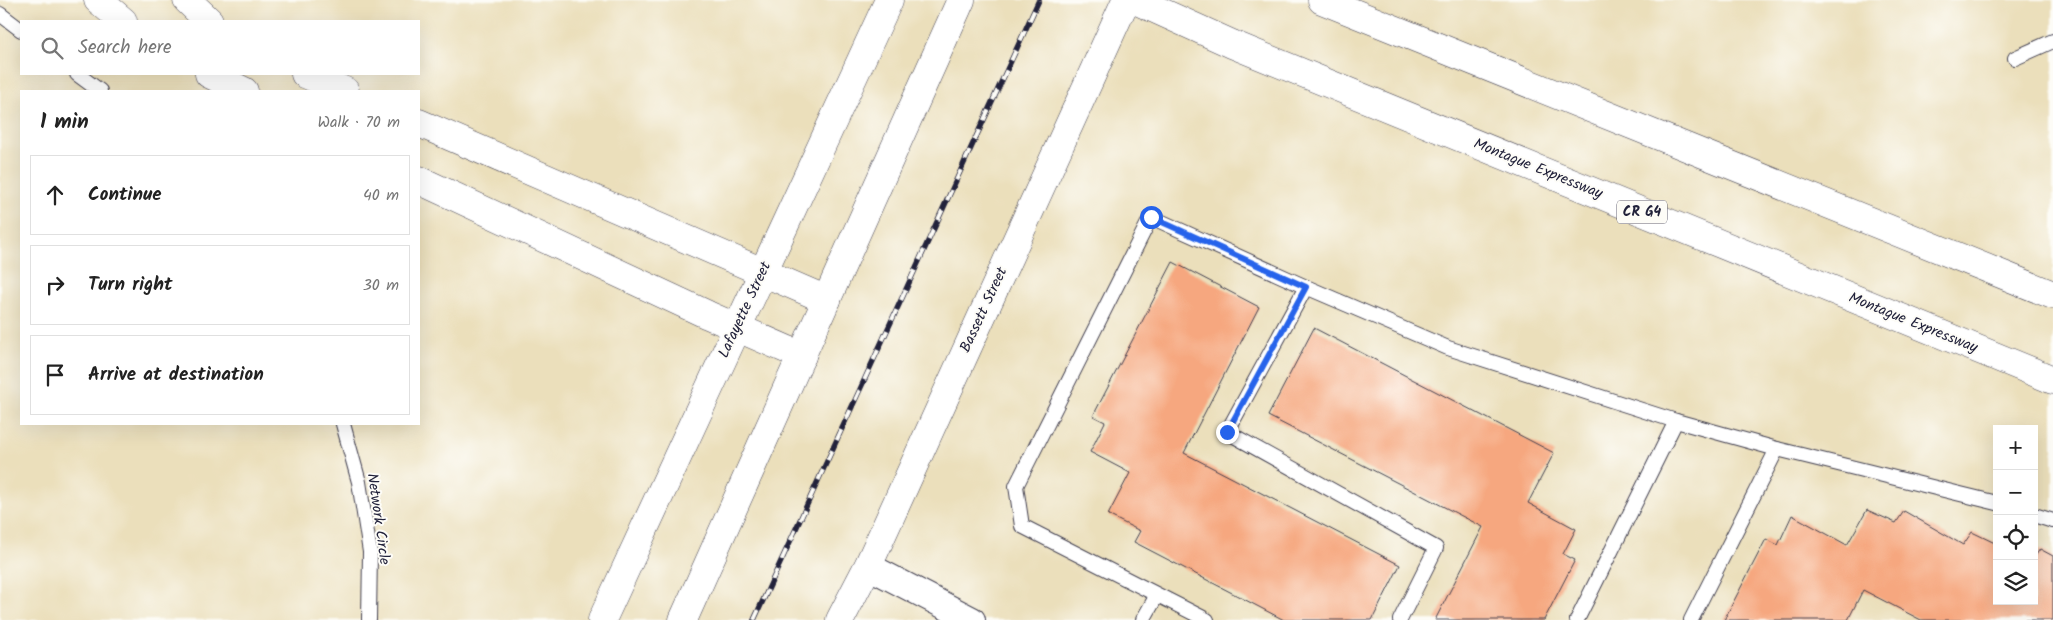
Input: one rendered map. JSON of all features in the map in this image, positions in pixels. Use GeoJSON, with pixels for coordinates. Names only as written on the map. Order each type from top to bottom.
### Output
{"type":"FeatureCollection","features":[{"type":"Feature","properties":{"kind":"main road"},"geometry":{"type":"LineString","coordinates":[[98,0],[123,20]]}},
{"type":"Feature","properties":{"kind":"main road"},"geometry":{"type":"LineString","coordinates":[[187,0],[208,20]]}},
{"type":"Feature","properties":{"kind":"main road","name":"Lafayette Street"},"geometry":{"type":"LineString","coordinates":[[602,620],[889,0]]}},
{"type":"Feature","properties":{"kind":"main road"},"geometry":{"type":"LineString","coordinates":[[683,620],[961,0]]}},
{"type":"Feature","properties":{"kind":"main road","name":"Bassett Street"},"geometry":{"type":"LineString","coordinates":[[840,620],[868,566],[1126,0]]}},
{"type":"Feature","properties":{"kind":"main road","name":"Montague Expressway"},"geometry":{"type":"LineString","coordinates":[[1135,0],[1232,44],[2053,380]]}},
{"type":"Feature","properties":{"kind":"main road"},"geometry":{"type":"LineString","coordinates":[[1322,0],[2053,295]]}},
{"type":"Feature","properties":{"kind":"main road"},"geometry":{"type":"LineString","coordinates":[[212,75],[242,90]]}},
{"type":"Feature","properties":{"kind":"main road"},"geometry":{"type":"LineString","coordinates":[[308,75],[344,90]]}},
{"type":"Feature","properties":{"kind":"main road"},"geometry":{"type":"LineString","coordinates":[[420,123],[827,300]]}},
{"type":"Feature","properties":{"kind":"main road"},"geometry":{"type":"LineString","coordinates":[[420,180],[736,328],[802,356]]}},
{"type":"Feature","properties":{"kind":"street"},"geometry":{"type":"LineString","coordinates":[[868,566],[972,620]]}},
{"type":"Feature","properties":{"kind":"lane"},"geometry":{"type":"LineString","coordinates":[[0,14],[20,29]]}},
{"type":"Feature","properties":{"kind":"lane"},"geometry":{"type":"LineString","coordinates":[[2015,58],[2053,41]]}},
{"type":"Feature","properties":{"kind":"lane"},"geometry":{"type":"LineString","coordinates":[[78,75],[99,90]]}},
{"type":"Feature","properties":{"kind":"lane"},"geometry":{"type":"LineString","coordinates":[[1207,620],[1022,526],[1016,486],[1151,217],[1448,348],[1676,421],[1777,450],[1993,502]]}},
{"type":"Feature","properties":{"kind":"lane"},"geometry":{"type":"LineString","coordinates":[[1306,287],[1227,432],[1436,548],[1400,620]]}},
{"type":"Feature","properties":{"kind":"lane"},"geometry":{"type":"LineString","coordinates":[[1577,620],[1676,421]]}},
{"type":"Feature","properties":{"kind":"lane","name":"Network Circle"},"geometry":{"type":"LineString","coordinates":[[343,425],[359,482],[370,552],[369,620]]}},
{"type":"Feature","properties":{"kind":"lane"},"geometry":{"type":"LineString","coordinates":[[1691,620],[1777,450]]}},
{"type":"Feature","properties":{"kind":"lane"},"geometry":{"type":"LineString","coordinates":[[2038,516],[2053,521]]}},
{"type":"Feature","properties":{"kind":"lane"},"geometry":{"type":"LineString","coordinates":[[1143,620],[1157,595]]}},
{"type":"Feature","properties":{"kind":"building"},"geometry":{"type":"Polygon","coordinates":[[[1173,262],[1259,307],[1184,453],[1400,565],[1372,620],[1284,620],[1134,542],[1140,531],[1108,515],[1130,473],[1090,452],[1105,422],[1093,416],[1173,262]]]}},
{"type":"Feature","properties":{"kind":"building"},"geometry":{"type":"Polygon","coordinates":[[[1314,328],[1554,453],[1528,503],[1576,529],[1563,554],[1575,560],[1544,620],[1435,620],[1483,527],[1268,416],[1314,328]]]}},
{"type":"Feature","properties":{"kind":"building"},"geometry":{"type":"Polygon","coordinates":[[[1867,510],[1896,523],[1904,511],[1963,545],[1972,532],[1993,542],[1993,605],[2038,605],[2038,552],[2040,549],[2053,556],[2053,620],[1921,620],[1863,590],[1848,620],[1724,620],[1766,539],[1778,545],[1792,515],[1847,545],[1867,510]]]}},
{"type":"Feature","properties":{"kind":"railway"},"geometry":{"type":"LineString","coordinates":[[754,620],[1039,0]]}},
{"type":"Feature","properties":{"kind":"route"},"geometry":{"type":"LineString","coordinates":[[1151,217],[1306,287],[1227,432]]}}]}
